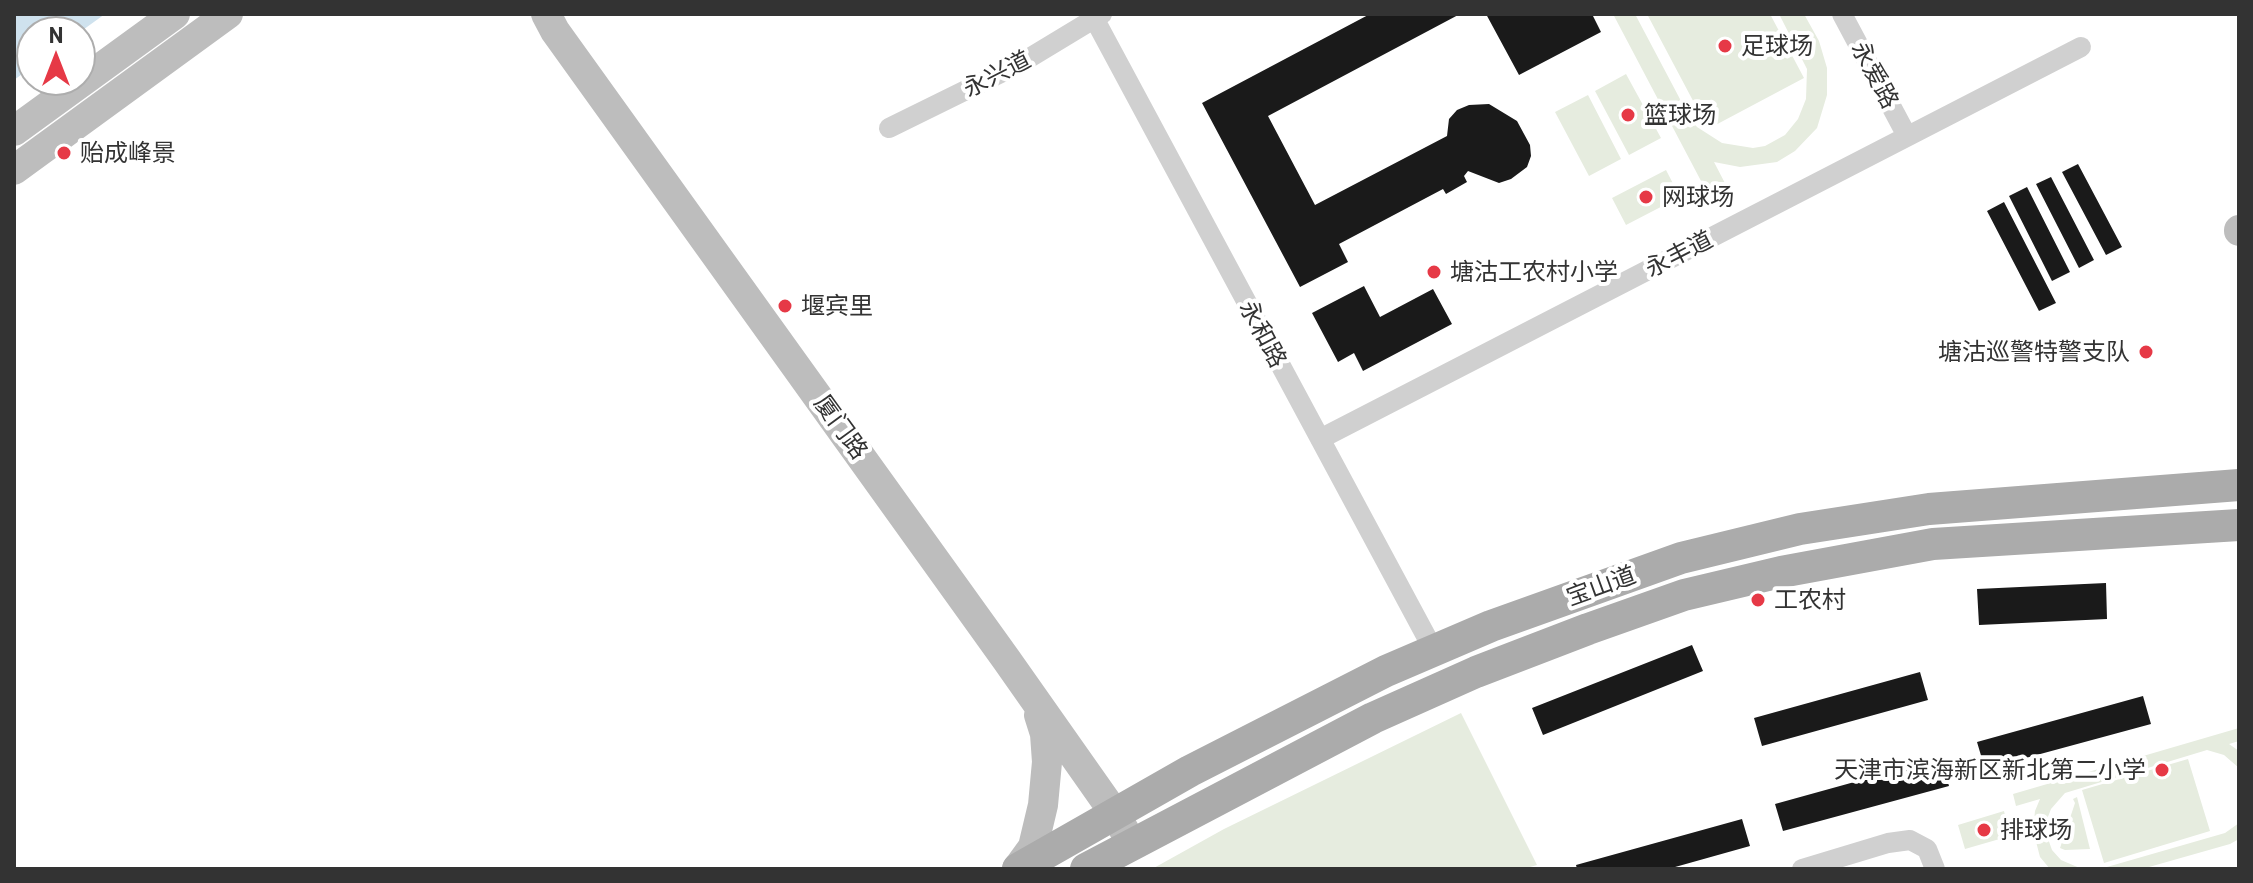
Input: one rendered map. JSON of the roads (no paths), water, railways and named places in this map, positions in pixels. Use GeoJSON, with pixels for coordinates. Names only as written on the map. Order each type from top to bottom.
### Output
{"type":"FeatureCollection","features":[{"type":"Feature","properties":{"kind":"main road","name":"宝山道"},"geometry":{"type":"LineString","coordinates":[[1018,869],[1269,730],[1433,649],[1681,558],[1800,529],[1929,509],[2239,485]]}},
{"type":"Feature","properties":{"kind":"main road","name":"宝山道"},"geometry":{"type":"LineString","coordinates":[[1087,869],[1373,718],[1476,672],[1684,595],[1781,572],[1933,544],[2239,525]]}},
{"type":"Feature","properties":{"kind":"street"},"geometry":{"type":"LineString","coordinates":[[14,131],[175,14]]}},
{"type":"Feature","properties":{"kind":"street"},"geometry":{"type":"LineString","coordinates":[[14,170],[228,14]]}},
{"type":"Feature","properties":{"kind":"street","name":"永爱路"},"geometry":{"type":"LineString","coordinates":[[1842,14],[1907,136]]}},
{"type":"Feature","properties":{"kind":"street","name":"永兴道"},"geometry":{"type":"LineString","coordinates":[[889,128],[1021,63],[1098,16]]}},
{"type":"Feature","properties":{"kind":"street","name":"永和路"},"geometry":{"type":"LineString","coordinates":[[1098,16],[1433,649]]}},
{"type":"Feature","properties":{"kind":"street","name":"厦门路"},"geometry":{"type":"LineString","coordinates":[[553,18],[1033,698],[1122,810]]}},
{"type":"Feature","properties":{"kind":"street","name":"厦门路"},"geometry":{"type":"LineString","coordinates":[[553,18],[596,59],[1101,762],[1139,840]]}},
{"type":"Feature","properties":{"kind":"street","name":"永丰道"},"geometry":{"type":"LineString","coordinates":[[1320,439],[2081,47]]}},
{"type":"Feature","properties":{"kind":"street"},"geometry":{"type":"LineString","coordinates":[[1018,869],[1033,847],[1045,784],[1045,734],[1033,698]]}},
{"type":"Feature","properties":{"kind":"street"},"geometry":{"type":"LineString","coordinates":[[1069,840],[1087,869]]}},
{"type":"Feature","properties":{"kind":"street"},"geometry":{"type":"LineString","coordinates":[[1802,869],[1888,843],[1910,840],[1927,849],[1935,869]]}},
{"type":"Feature","properties":{"kind":"water"},"geometry":{"type":"Polygon","coordinates":[[[14,14],[105,14],[96,20],[96,16],[16,16],[14,80],[14,14]]]}},
{"type":"Feature","properties":{"kind":"place","name":"足球场"},"geometry":{"type":"Point","coordinates":[1725,46]}},
{"type":"Feature","properties":{"kind":"place","name":"篮球场"},"geometry":{"type":"Point","coordinates":[1628,115]}},
{"type":"Feature","properties":{"kind":"place","name":"贻成峰景"},"geometry":{"type":"Point","coordinates":[64,153]}},
{"type":"Feature","properties":{"kind":"place","name":"网球场"},"geometry":{"type":"Point","coordinates":[1646,197]}},
{"type":"Feature","properties":{"kind":"place","name":"塘沽工农村小学"},"geometry":{"type":"Point","coordinates":[1434,272]}},
{"type":"Feature","properties":{"kind":"place","name":"堰宾里"},"geometry":{"type":"Point","coordinates":[785,306]}},
{"type":"Feature","properties":{"kind":"place","name":"塘沽巡警特警支队"},"geometry":{"type":"Point","coordinates":[2146,352]}},
{"type":"Feature","properties":{"kind":"place","name":"工农村"},"geometry":{"type":"Point","coordinates":[1758,600]}},
{"type":"Feature","properties":{"kind":"place","name":"天津市滨海新区新北第二小学"},"geometry":{"type":"Point","coordinates":[2162,770]}},
{"type":"Feature","properties":{"kind":"place","name":"排球场"},"geometry":{"type":"Point","coordinates":[1984,830]}}]}
